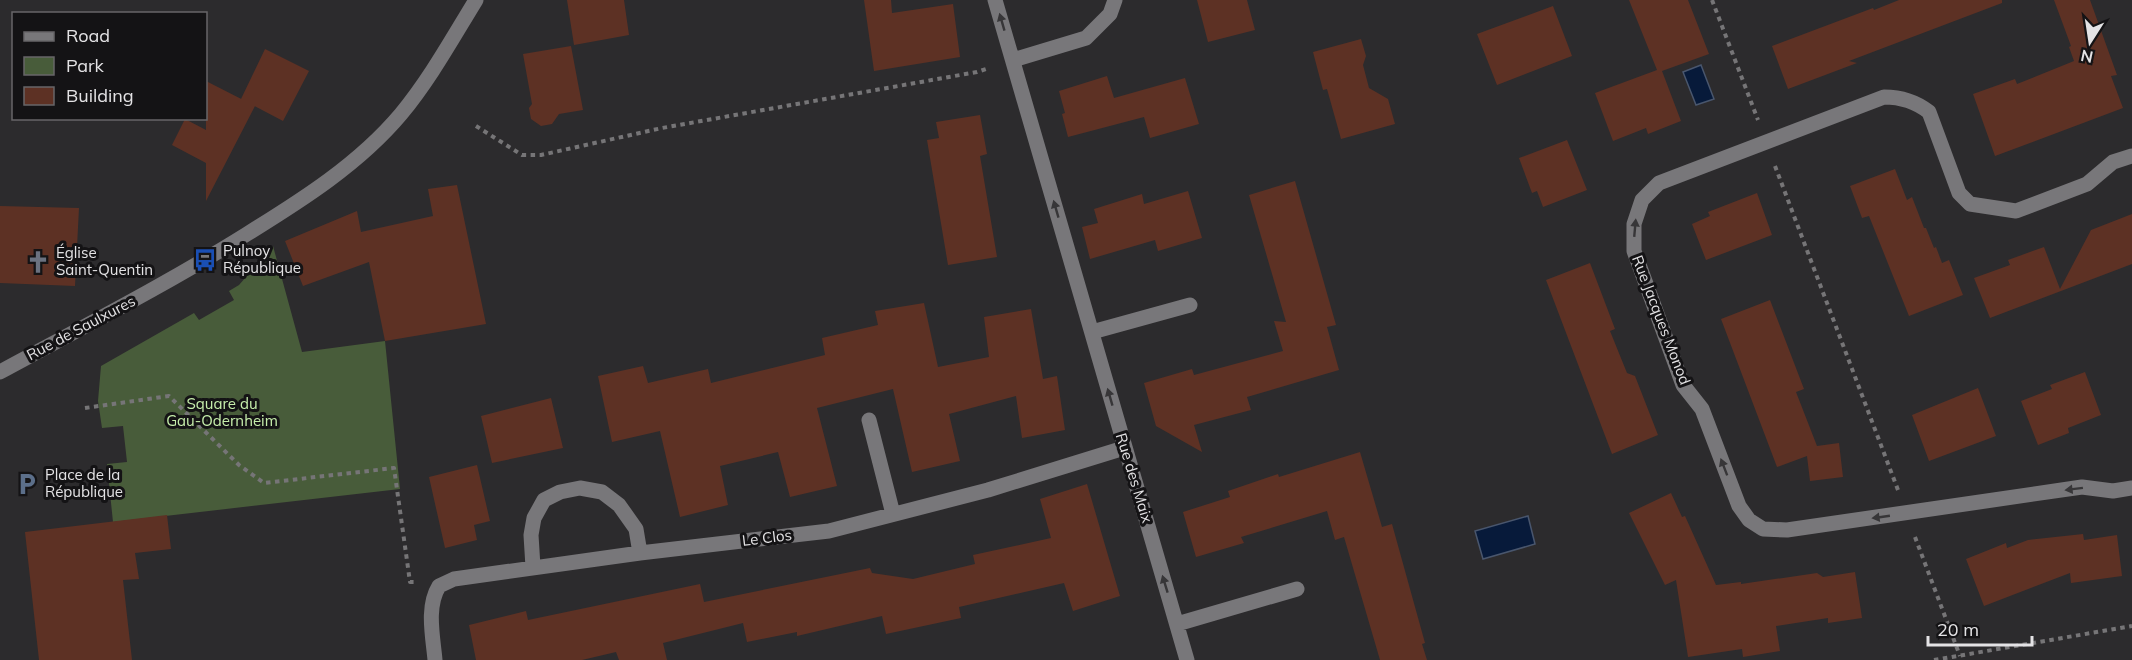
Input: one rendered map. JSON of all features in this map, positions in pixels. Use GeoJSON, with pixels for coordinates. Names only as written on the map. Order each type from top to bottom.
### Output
{"type":"FeatureCollection","features":[{"type":"Feature","properties":{"kind":"street","name":"Rue de Saulxures"},"geometry":{"type":"LineString","coordinates":[[0,372],[205,260],[299,202],[353,160],[400,115],[428,77],[476,0]]}},
{"type":"Feature","properties":{"kind":"street","name":"Rue des Maix"},"geometry":{"type":"LineString","coordinates":[[995,0],[1187,660]]}},
{"type":"Feature","properties":{"kind":"street"},"geometry":{"type":"LineString","coordinates":[[1013,60],[1086,38],[1110,14],[1115,0]]}},
{"type":"Feature","properties":{"kind":"street","name":"Rue Jacques Monod"},"geometry":{"type":"LineString","coordinates":[[2132,156],[2113,162],[2087,184],[2016,210],[1970,204],[1959,193],[1929,112],[1920,105],[1899,97],[1884,97],[1659,183],[1642,200],[1634,224],[1634,251],[1683,385],[1702,409],[1739,506],[1749,520],[1763,529],[1787,530],[2082,487],[2114,491],[2132,488]]}},
{"type":"Feature","properties":{"kind":"street"},"geometry":{"type":"LineString","coordinates":[[1092,332],[1190,305]]}},
{"type":"Feature","properties":{"kind":"street"},"geometry":{"type":"LineString","coordinates":[[869,420],[893,514]]}},
{"type":"Feature","properties":{"kind":"street","name":"Le Clos"},"geometry":{"type":"LineString","coordinates":[[439,586],[454,579],[533,567],[829,531],[988,490],[1124,448]]}},
{"type":"Feature","properties":{"kind":"street"},"geometry":{"type":"LineString","coordinates":[[533,567],[531,535],[534,518],[544,500],[560,492],[580,488],[602,492],[619,505],[636,529],[640,553]]}},
{"type":"Feature","properties":{"kind":"street"},"geometry":{"type":"LineString","coordinates":[[435,660],[432,604],[439,586]]}},
{"type":"Feature","properties":{"kind":"street"},"geometry":{"type":"LineString","coordinates":[[1177,624],[1297,589]]}},
{"type":"Feature","properties":{"kind":"path"},"geometry":{"type":"LineString","coordinates":[[1712,0],[1960,656]]}},
{"type":"Feature","properties":{"kind":"path"},"geometry":{"type":"LineString","coordinates":[[476,126],[522,155],[541,155],[662,128],[977,72],[1013,60]]}},
{"type":"Feature","properties":{"kind":"path"},"geometry":{"type":"LineString","coordinates":[[85,408],[169,396],[239,465],[264,483],[394,468],[410,582],[439,586]]}},
{"type":"Feature","properties":{"kind":"path"},"geometry":{"type":"LineString","coordinates":[[1934,660],[2132,626]]}},
{"type":"Feature","properties":{"kind":"green space","name":"Square du Gau-Odernheim"},"geometry":{"type":"Polygon","coordinates":[[[273,246],[302,352],[385,341],[400,489],[113,522],[107,464],[127,462],[123,426],[102,428],[98,401],[101,366],[194,313],[199,320],[234,300],[229,291],[239,285],[273,246]]]}},
{"type":"Feature","properties":{"kind":"water"},"geometry":{"type":"Polygon","coordinates":[[[1701,65],[1714,99],[1696,105],[1683,72],[1701,65]]]}},
{"type":"Feature","properties":{"kind":"water"},"geometry":{"type":"Polygon","coordinates":[[[1528,516],[1535,544],[1483,559],[1475,531],[1528,516]]]}},
{"type":"Feature","properties":{"kind":"building"},"geometry":{"type":"Polygon","coordinates":[[[567,0],[624,0],[629,35],[574,45],[567,0]]]}},
{"type":"Feature","properties":{"kind":"building"},"geometry":{"type":"Polygon","coordinates":[[[864,0],[891,0],[892,13],[953,4],[960,57],[874,71],[864,0]]]}},
{"type":"Feature","properties":{"kind":"building"},"geometry":{"type":"Polygon","coordinates":[[[1197,0],[1247,0],[1255,30],[1208,42],[1197,0]]]}},
{"type":"Feature","properties":{"kind":"building"},"geometry":{"type":"Polygon","coordinates":[[[1629,0],[1688,0],[1709,54],[1662,71],[1681,121],[1648,134],[1646,128],[1613,141],[1595,93],[1657,70],[1629,0]]]}},
{"type":"Feature","properties":{"kind":"building"},"geometry":{"type":"Polygon","coordinates":[[[1899,0],[2002,0],[2002,3],[1849,61],[1857,63],[1788,89],[1772,46],[1899,0]]]}},
{"type":"Feature","properties":{"kind":"building"},"geometry":{"type":"Polygon","coordinates":[[[2054,0],[2090,0],[2117,75],[2111,76],[2123,108],[1995,156],[1973,94],[2015,79],[2017,84],[2074,61],[2069,47],[2071,46],[2054,0]]]}},
{"type":"Feature","properties":{"kind":"building"},"geometry":{"type":"Polygon","coordinates":[[[1553,6],[1572,56],[1497,85],[1477,34],[1553,6]]]}},
{"type":"Feature","properties":{"kind":"building"},"geometry":{"type":"Polygon","coordinates":[[[1361,39],[1366,56],[1363,65],[1369,88],[1388,99],[1395,124],[1341,139],[1327,89],[1323,90],[1313,52],[1361,39]]]}},
{"type":"Feature","properties":{"kind":"building"},"geometry":{"type":"Polygon","coordinates":[[[571,46],[583,110],[559,114],[552,124],[541,126],[531,119],[529,108],[532,104],[523,54],[571,46]]]}},
{"type":"Feature","properties":{"kind":"building"},"geometry":{"type":"Polygon","coordinates":[[[265,49],[309,71],[283,121],[241,99],[265,49]]]}},
{"type":"Feature","properties":{"kind":"building"},"geometry":{"type":"Polygon","coordinates":[[[1107,76],[1114,98],[1185,78],[1199,124],[1150,138],[1144,117],[1068,137],[1059,91],[1107,76]]]}},
{"type":"Feature","properties":{"kind":"building"},"geometry":{"type":"Polygon","coordinates":[[[207,82],[255,106],[206,201],[206,163],[172,145],[184,120],[206,130],[207,82]]]}},
{"type":"Feature","properties":{"kind":"building"},"geometry":{"type":"Polygon","coordinates":[[[980,115],[987,154],[980,156],[997,257],[948,265],[927,140],[939,138],[936,122],[980,115]]]}},
{"type":"Feature","properties":{"kind":"building"},"geometry":{"type":"Polygon","coordinates":[[[1567,140],[1587,190],[1543,207],[1537,191],[1532,193],[1519,158],[1567,140]]]}},
{"type":"Feature","properties":{"kind":"building"},"geometry":{"type":"Polygon","coordinates":[[[1895,169],[1907,200],[1912,197],[1924,228],[1934,248],[1936,247],[1942,263],[1949,260],[1963,295],[1909,316],[1869,216],[1862,218],[1850,186],[1895,169]]]}},
{"type":"Feature","properties":{"kind":"building"},"geometry":{"type":"Polygon","coordinates":[[[1295,181],[1336,325],[1327,327],[1339,370],[1247,397],[1251,410],[1194,425],[1202,452],[1156,426],[1144,383],[1192,369],[1194,375],[1283,351],[1274,321],[1286,322],[1249,195],[1295,181]]]}},
{"type":"Feature","properties":{"kind":"building"},"geometry":{"type":"Polygon","coordinates":[[[457,185],[486,324],[385,341],[369,262],[303,286],[285,241],[357,211],[361,232],[433,216],[428,189],[457,185]]]}},
{"type":"Feature","properties":{"kind":"building"},"geometry":{"type":"Polygon","coordinates":[[[1188,191],[1202,238],[1158,251],[1155,240],[1090,259],[1082,227],[1098,223],[1094,209],[1142,194],[1144,204],[1188,191]]]}},
{"type":"Feature","properties":{"kind":"building"},"geometry":{"type":"Polygon","coordinates":[[[1757,193],[1772,235],[1706,260],[1692,224],[1710,216],[1708,212],[1757,193]]]}},
{"type":"Feature","properties":{"kind":"building","name":"Église Saint-Quentin"},"geometry":{"type":"Polygon","coordinates":[[[0,206],[79,208],[75,286],[0,283],[0,206]]]}},
{"type":"Feature","properties":{"kind":"building"},"geometry":{"type":"Polygon","coordinates":[[[2132,214],[2132,264],[1990,318],[1974,278],[2010,265],[2008,260],[2044,247],[2060,289],[2091,230],[2132,214]]]}},
{"type":"Feature","properties":{"kind":"building"},"geometry":{"type":"Polygon","coordinates":[[[1590,263],[1615,329],[1610,331],[1627,373],[1635,376],[1658,435],[1612,454],[1546,280],[1590,263]]]}},
{"type":"Feature","properties":{"kind":"building"},"geometry":{"type":"Polygon","coordinates":[[[1770,300],[1804,389],[1796,392],[1817,446],[1839,443],[1843,477],[1810,481],[1807,456],[1777,467],[1721,319],[1770,300]]]}},
{"type":"Feature","properties":{"kind":"building"},"geometry":{"type":"Polygon","coordinates":[[[924,303],[938,367],[989,357],[984,317],[1031,309],[1043,379],[1057,376],[1065,430],[1022,438],[1016,396],[949,414],[960,461],[912,472],[893,389],[817,408],[837,486],[790,497],[778,452],[720,466],[728,505],[680,517],[660,431],[612,442],[598,376],[643,366],[648,383],[708,369],[711,383],[825,355],[822,338],[878,325],[875,311],[924,303]]]}},
{"type":"Feature","properties":{"kind":"building"},"geometry":{"type":"Polygon","coordinates":[[[2085,372],[2101,415],[2068,428],[2069,433],[2038,445],[2021,401],[2052,389],[2050,385],[2085,372]]]}},
{"type":"Feature","properties":{"kind":"building"},"geometry":{"type":"Polygon","coordinates":[[[1978,388],[1996,436],[1929,461],[1912,415],[1978,388]]]}},
{"type":"Feature","properties":{"kind":"building"},"geometry":{"type":"Polygon","coordinates":[[[551,398],[563,448],[492,463],[481,416],[551,398]]]}},
{"type":"Feature","properties":{"kind":"building"},"geometry":{"type":"Polygon","coordinates":[[[1360,452],[1382,527],[1392,524],[1425,643],[1422,644],[1427,660],[1380,660],[1344,537],[1335,540],[1327,511],[1241,537],[1244,543],[1196,557],[1183,512],[1230,497],[1228,491],[1278,474],[1279,477],[1360,452]]]}},
{"type":"Feature","properties":{"kind":"building"},"geometry":{"type":"Polygon","coordinates":[[[477,465],[490,521],[474,525],[477,540],[445,548],[429,477],[477,465]]]}},
{"type":"Feature","properties":{"kind":"building"},"geometry":{"type":"Polygon","coordinates":[[[1087,484],[1120,596],[1073,611],[1064,583],[959,607],[961,618],[886,634],[882,616],[797,636],[797,632],[747,642],[743,623],[663,643],[667,660],[619,660],[616,652],[582,660],[476,660],[469,625],[526,611],[528,620],[700,584],[704,602],[870,568],[872,573],[913,579],[975,564],[973,555],[1051,538],[1040,499],[1087,484]]]}},
{"type":"Feature","properties":{"kind":"building"},"geometry":{"type":"Polygon","coordinates":[[[1671,493],[1682,517],[1685,516],[1716,585],[1741,582],[1741,584],[1817,573],[1823,577],[1855,572],[1862,618],[1828,623],[1828,618],[1776,626],[1780,651],[1743,657],[1742,649],[1688,657],[1676,580],[1665,585],[1629,513],[1671,493]]]}},
{"type":"Feature","properties":{"kind":"building"},"geometry":{"type":"Polygon","coordinates":[[[167,515],[171,549],[135,553],[139,579],[123,580],[132,660],[39,660],[25,532],[167,515]]]}},
{"type":"Feature","properties":{"kind":"building"},"geometry":{"type":"Polygon","coordinates":[[[2083,534],[2084,540],[2117,535],[2122,576],[2071,583],[2070,573],[1984,606],[1966,559],[2006,543],[2007,548],[2028,540],[2083,534]]]}},
{"type":"Feature","properties":{"kind":"place","name":"Pulnoy République"},"geometry":{"type":"Point","coordinates":[205,260]}},
{"type":"Feature","properties":{"kind":"place","name":"Église Saint-Quentin"},"geometry":{"type":"Point","coordinates":[38,262]}},
{"type":"Feature","properties":{"kind":"place","name":"Place de la République"},"geometry":{"type":"Point","coordinates":[27,484]}}]}
